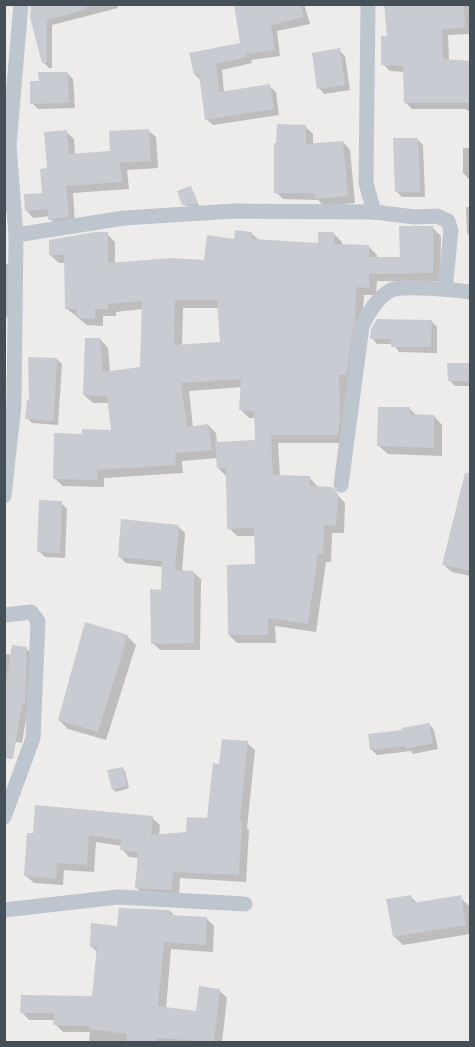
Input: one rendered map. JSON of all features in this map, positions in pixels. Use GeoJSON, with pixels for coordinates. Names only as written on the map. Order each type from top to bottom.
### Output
{"type":"FeatureCollection","features":[{"type":"Feature","properties":{"kind":"street"},"geometry":{"type":"LineString","coordinates":[[4,496],[14,405],[16,235],[9,145],[21,4]]}},
{"type":"Feature","properties":{"kind":"street"},"geometry":{"type":"LineString","coordinates":[[368,4],[366,183],[374,212]]}},
{"type":"Feature","properties":{"kind":"street"},"geometry":{"type":"LineString","coordinates":[[16,235],[124,218],[234,211],[374,212],[415,217],[437,216],[448,221],[451,231],[445,289]]}},
{"type":"Feature","properties":{"kind":"street"},"geometry":{"type":"LineString","coordinates":[[341,485],[363,326],[370,309],[393,289],[445,289],[471,292]]}},
{"type":"Feature","properties":{"kind":"street"},"geometry":{"type":"LineString","coordinates":[[4,615],[31,612],[38,621],[33,738],[4,817]]}},
{"type":"Feature","properties":{"kind":"street"},"geometry":{"type":"LineString","coordinates":[[4,910],[118,897],[245,904]]}},
{"type":"Feature","properties":{"kind":"building"},"geometry":{"type":"Polygon","coordinates":[[[35,4],[86,4],[87,9],[47,20],[47,63],[42,63],[30,17],[31,6],[35,4]]]}},
{"type":"Feature","properties":{"kind":"building"},"geometry":{"type":"Polygon","coordinates":[[[234,4],[301,4],[304,17],[271,25],[275,50],[246,54],[247,57],[216,64],[219,92],[270,84],[274,109],[205,120],[199,74],[194,75],[189,53],[240,43],[234,4]]]}},
{"type":"Feature","properties":{"kind":"building"},"geometry":{"type":"Polygon","coordinates":[[[384,4],[464,4],[465,28],[442,29],[443,59],[471,61],[471,103],[404,103],[403,66],[381,65],[381,36],[387,36],[384,4]]]}},
{"type":"Feature","properties":{"kind":"building"},"geometry":{"type":"Polygon","coordinates":[[[340,48],[345,85],[317,89],[312,53],[340,48]]]}},
{"type":"Feature","properties":{"kind":"building"},"geometry":{"type":"Polygon","coordinates":[[[38,72],[68,72],[69,103],[30,104],[30,81],[39,81],[38,72]]]}},
{"type":"Feature","properties":{"kind":"building"},"geometry":{"type":"Polygon","coordinates":[[[277,124],[306,125],[306,144],[343,141],[348,196],[315,199],[314,193],[274,193],[274,143],[276,143],[277,124]]]}},
{"type":"Feature","properties":{"kind":"building"},"geometry":{"type":"Polygon","coordinates":[[[149,129],[151,161],[120,163],[122,182],[66,186],[69,217],[48,220],[48,209],[25,211],[24,194],[42,193],[40,169],[47,168],[44,132],[67,130],[69,154],[110,151],[109,131],[149,129]]]}},
{"type":"Feature","properties":{"kind":"building"},"geometry":{"type":"Polygon","coordinates":[[[393,138],[418,138],[420,192],[395,192],[393,138]]]}},
{"type":"Feature","properties":{"kind":"building"},"geometry":{"type":"Polygon","coordinates":[[[191,186],[197,204],[182,205],[177,191],[191,186]]]}},
{"type":"Feature","properties":{"kind":"building"},"geometry":{"type":"Polygon","coordinates":[[[399,226],[433,226],[433,273],[369,274],[369,288],[356,287],[355,319],[346,375],[339,375],[338,435],[271,435],[273,475],[310,476],[310,486],[332,487],[338,494],[336,526],[324,525],[323,554],[318,554],[308,624],[268,618],[268,635],[228,635],[227,565],[255,564],[254,528],[227,529],[226,468],[217,468],[215,442],[255,440],[254,411],[239,410],[241,379],[181,383],[187,427],[208,424],[212,450],[175,453],[176,465],[97,470],[97,480],[53,479],[54,433],[82,434],[82,429],[111,430],[107,396],[83,395],[85,338],[100,338],[103,372],[140,367],[142,301],[108,304],[108,309],[95,309],[95,319],[77,318],[77,309],[65,309],[64,255],[49,255],[49,240],[108,232],[108,263],[171,258],[204,260],[207,235],[234,239],[235,230],[252,232],[252,239],[318,243],[318,232],[334,232],[334,244],[369,245],[369,257],[400,257],[399,226]],[[175,300],[174,345],[220,342],[217,300],[175,300]]]}},
{"type":"Feature","properties":{"kind":"building"},"geometry":{"type":"Polygon","coordinates":[[[377,319],[432,320],[431,347],[391,347],[391,339],[370,339],[371,329],[377,319]]]}},
{"type":"Feature","properties":{"kind":"building"},"geometry":{"type":"Polygon","coordinates":[[[28,357],[57,358],[54,421],[25,419],[27,400],[29,400],[28,357]]]}},
{"type":"Feature","properties":{"kind":"building"},"geometry":{"type":"Polygon","coordinates":[[[447,363],[471,363],[471,381],[448,381],[447,363]]]}},
{"type":"Feature","properties":{"kind":"building"},"geometry":{"type":"Polygon","coordinates":[[[378,407],[410,407],[410,414],[434,415],[434,448],[377,446],[378,407]]]}},
{"type":"Feature","properties":{"kind":"building"},"geometry":{"type":"Polygon","coordinates":[[[465,473],[471,473],[471,571],[442,565],[465,473]]]}},
{"type":"Feature","properties":{"kind":"building"},"geometry":{"type":"Polygon","coordinates":[[[39,500],[62,501],[60,553],[37,552],[39,500]]]}},
{"type":"Feature","properties":{"kind":"building"},"geometry":{"type":"Polygon","coordinates":[[[121,519],[179,525],[175,570],[194,571],[194,643],[151,644],[150,589],[161,590],[162,561],[118,557],[121,519]]]}},
{"type":"Feature","properties":{"kind":"building"},"geometry":{"type":"Polygon","coordinates":[[[85,622],[128,635],[98,732],[58,720],[85,622]]]}},
{"type":"Feature","properties":{"kind":"building"},"geometry":{"type":"Polygon","coordinates":[[[12,645],[27,647],[25,705],[22,704],[13,759],[4,758],[4,695],[12,645]]]}},
{"type":"Feature","properties":{"kind":"building"},"geometry":{"type":"Polygon","coordinates":[[[429,723],[433,743],[406,749],[405,746],[370,750],[368,734],[402,730],[402,728],[429,723]]]}},
{"type":"Feature","properties":{"kind":"building"},"geometry":{"type":"Polygon","coordinates":[[[222,739],[248,741],[240,820],[242,821],[239,875],[173,872],[172,890],[135,888],[138,852],[120,850],[121,840],[89,835],[87,865],[57,863],[56,879],[24,876],[27,833],[33,833],[35,805],[153,816],[151,835],[186,832],[187,817],[207,818],[213,763],[219,764],[222,739]]]}},
{"type":"Feature","properties":{"kind":"building"},"geometry":{"type":"Polygon","coordinates":[[[123,767],[127,786],[112,790],[107,770],[123,767]]]}},
{"type":"Feature","properties":{"kind":"building"},"geometry":{"type":"Polygon","coordinates":[[[411,895],[413,903],[461,895],[466,925],[393,937],[386,899],[411,895]]]}},
{"type":"Feature","properties":{"kind":"building"},"geometry":{"type":"Polygon","coordinates":[[[119,908],[170,910],[170,915],[207,917],[206,945],[164,942],[158,1006],[196,1011],[199,986],[220,989],[214,1042],[157,1038],[157,1042],[126,1042],[127,1034],[89,1029],[89,1026],[53,1025],[54,1013],[20,1013],[21,995],[92,996],[97,947],[90,947],[91,923],[117,926],[119,908]]]}}]}
